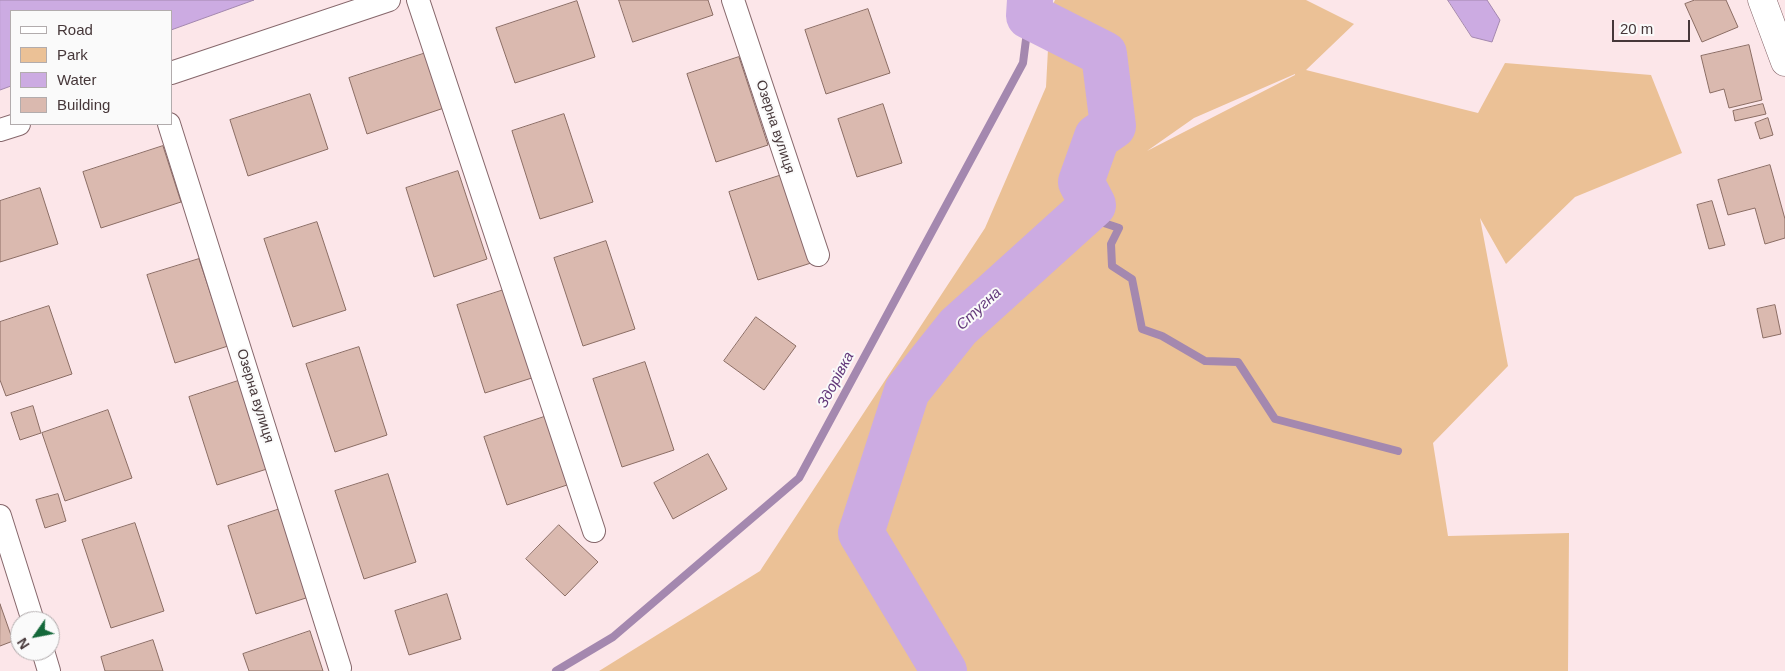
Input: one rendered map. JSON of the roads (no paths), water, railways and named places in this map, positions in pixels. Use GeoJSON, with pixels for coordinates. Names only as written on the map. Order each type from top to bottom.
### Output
{"type":"FeatureCollection","features":[{"type":"Feature","properties":{"kind":"street"},"geometry":{"type":"LineString","coordinates":[[172,73],[389,0]]}},
{"type":"Feature","properties":{"kind":"street"},"geometry":{"type":"LineString","coordinates":[[418,0],[594,531]]}},
{"type":"Feature","properties":{"kind":"street","name":"Озерна вулиця"},"geometry":{"type":"LineString","coordinates":[[733,0],[818,255]]}},
{"type":"Feature","properties":{"kind":"street"},"geometry":{"type":"LineString","coordinates":[[1762,0],[1785,62]]}},
{"type":"Feature","properties":{"kind":"street"},"geometry":{"type":"LineString","coordinates":[[0,130],[16,125]]}},
{"type":"Feature","properties":{"kind":"street","name":"Озерна вулиця"},"geometry":{"type":"LineString","coordinates":[[170,125],[340,668]]}},
{"type":"Feature","properties":{"kind":"street"},"geometry":{"type":"LineString","coordinates":[[0,516],[30,611]]}},
{"type":"Feature","properties":{"kind":"water"},"geometry":{"type":"Polygon","coordinates":[[[0,0],[254,0],[172,30],[172,10],[10,10],[10,86],[0,90],[0,0]]]}},
{"type":"Feature","properties":{"kind":"water"},"geometry":{"type":"Polygon","coordinates":[[[1448,0],[1487,0],[1500,20],[1492,42],[1472,37],[1448,0]]]}},
{"type":"Feature","properties":{"kind":"waterway","name":"Стугна"},"geometry":{"type":"LineString","coordinates":[[944,671],[861,533],[907,391],[958,327],[1093,205],[1081,182],[1097,137],[1113,126],[1104,54],[1029,16],[1030,0]]}},
{"type":"Feature","properties":{"kind":"waterway","name":"Здорівка"},"geometry":{"type":"LineString","coordinates":[[556,671],[613,637],[799,478],[1023,63],[1029,16]]}},
{"type":"Feature","properties":{"kind":"waterway"},"geometry":{"type":"LineString","coordinates":[[1093,205],[1107,205],[1104,223],[1119,228],[1111,244],[1112,266],[1132,279],[1142,329],[1162,336],[1205,361],[1238,362],[1275,419],[1398,451]]}}]}
